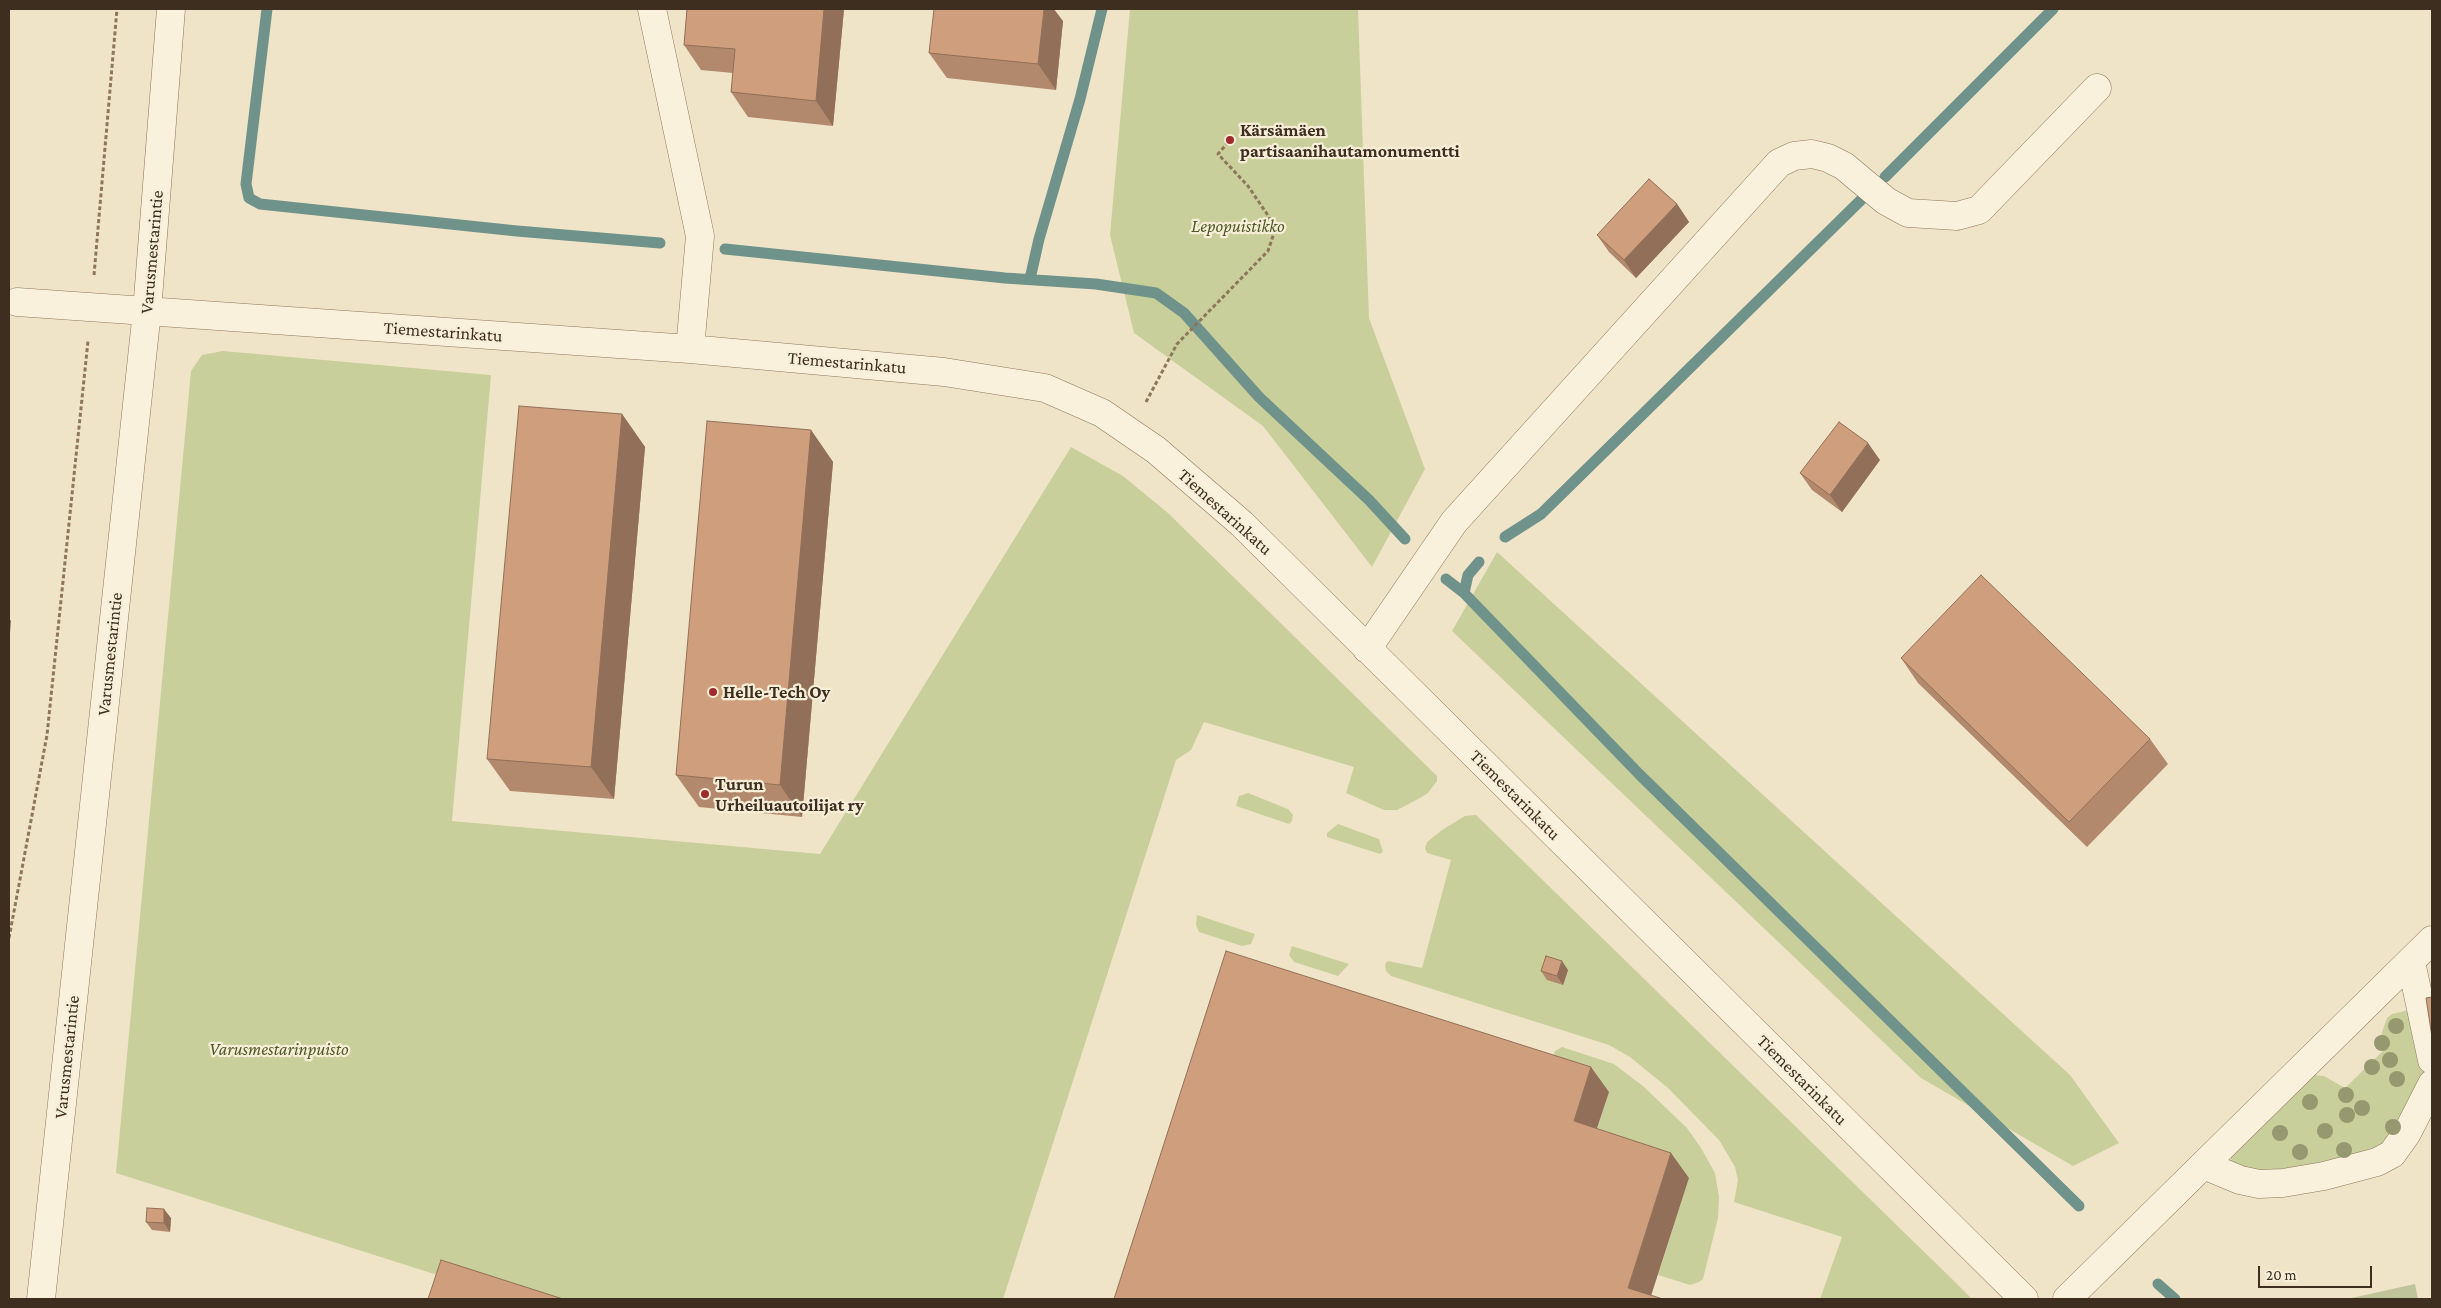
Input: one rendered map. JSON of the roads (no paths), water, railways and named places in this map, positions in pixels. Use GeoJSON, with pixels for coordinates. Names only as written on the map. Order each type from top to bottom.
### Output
{"type":"FeatureCollection","features":[{"type":"Feature","properties":{"kind":"street","name":"Varusmestarintie"},"geometry":{"type":"LineString","coordinates":[[41,1299],[147,311],[171,9]]}},
{"type":"Feature","properties":{"kind":"street"},"geometry":{"type":"LineString","coordinates":[[652,9],[700,236],[690,349]]}},
{"type":"Feature","properties":{"kind":"street"},"geometry":{"type":"LineString","coordinates":[[1367,648],[1454,522],[1779,163],[1803,155],[1828,158],[1844,166],[1886,201],[1908,213],[1957,216],[1979,210],[2097,88]]}},
{"type":"Feature","properties":{"kind":"street","name":"Tiemestarinkatu"},"geometry":{"type":"LineString","coordinates":[[17,302],[690,349],[944,372],[1045,388],[1102,414],[1156,450],[1242,524],[2024,1299]]}},
{"type":"Feature","properties":{"kind":"street"},"geometry":{"type":"LineString","coordinates":[[2067,1299],[2432,940]]}},
{"type":"Feature","properties":{"kind":"street"},"geometry":{"type":"LineString","coordinates":[[2411,962],[2432,1060]]}},
{"type":"Feature","properties":{"kind":"street"},"geometry":{"type":"LineString","coordinates":[[2204,1165],[2240,1180],[2259,1184],[2284,1183],[2324,1176],[2376,1162],[2392,1154],[2407,1132],[2432,1084]]}},
{"type":"Feature","properties":{"kind":"waterway"},"geometry":{"type":"LineString","coordinates":[[267,9],[246,184],[249,198],[260,204],[517,231],[660,243]]}},
{"type":"Feature","properties":{"kind":"waterway"},"geometry":{"type":"LineString","coordinates":[[1030,279],[1039,239],[1080,99],[1102,9]]}},
{"type":"Feature","properties":{"kind":"waterway"},"geometry":{"type":"LineString","coordinates":[[1885,177],[2053,9]]}},
{"type":"Feature","properties":{"kind":"waterway"},"geometry":{"type":"LineString","coordinates":[[1505,537],[1541,514],[1863,198]]}},
{"type":"Feature","properties":{"kind":"waterway"},"geometry":{"type":"LineString","coordinates":[[725,249],[1005,278],[1096,284],[1156,293],[1184,313],[1259,397],[1369,500],[1405,539]]}},
{"type":"Feature","properties":{"kind":"waterway"},"geometry":{"type":"LineString","coordinates":[[1464,593],[1468,575],[1479,562]]}},
{"type":"Feature","properties":{"kind":"waterway"},"geometry":{"type":"LineString","coordinates":[[1446,579],[1464,593],[1639,774],[2079,1206]]}},
{"type":"Feature","properties":{"kind":"waterway"},"geometry":{"type":"LineString","coordinates":[[2158,1284],[2175,1299]]}},
{"type":"Feature","properties":{"kind":"place","name":"Kärsämäen partisaanihautamonumentti"},"geometry":{"type":"Point","coordinates":[1230,140]}},
{"type":"Feature","properties":{"kind":"place","name":"Helle-Tech Oy"},"geometry":{"type":"Point","coordinates":[713,692]}},
{"type":"Feature","properties":{"kind":"place","name":"Turun Urheiluautoilijat ry"},"geometry":{"type":"Point","coordinates":[705,794]}},
{"type":"Feature","properties":{"kind":"park label","name":"Lepopuistikko"},"geometry":{"type":"Point","coordinates":[1238,226]}},
{"type":"Feature","properties":{"kind":"park label","name":"Varusmestarinpuisto"},"geometry":{"type":"Point","coordinates":[279,1049]}}]}
